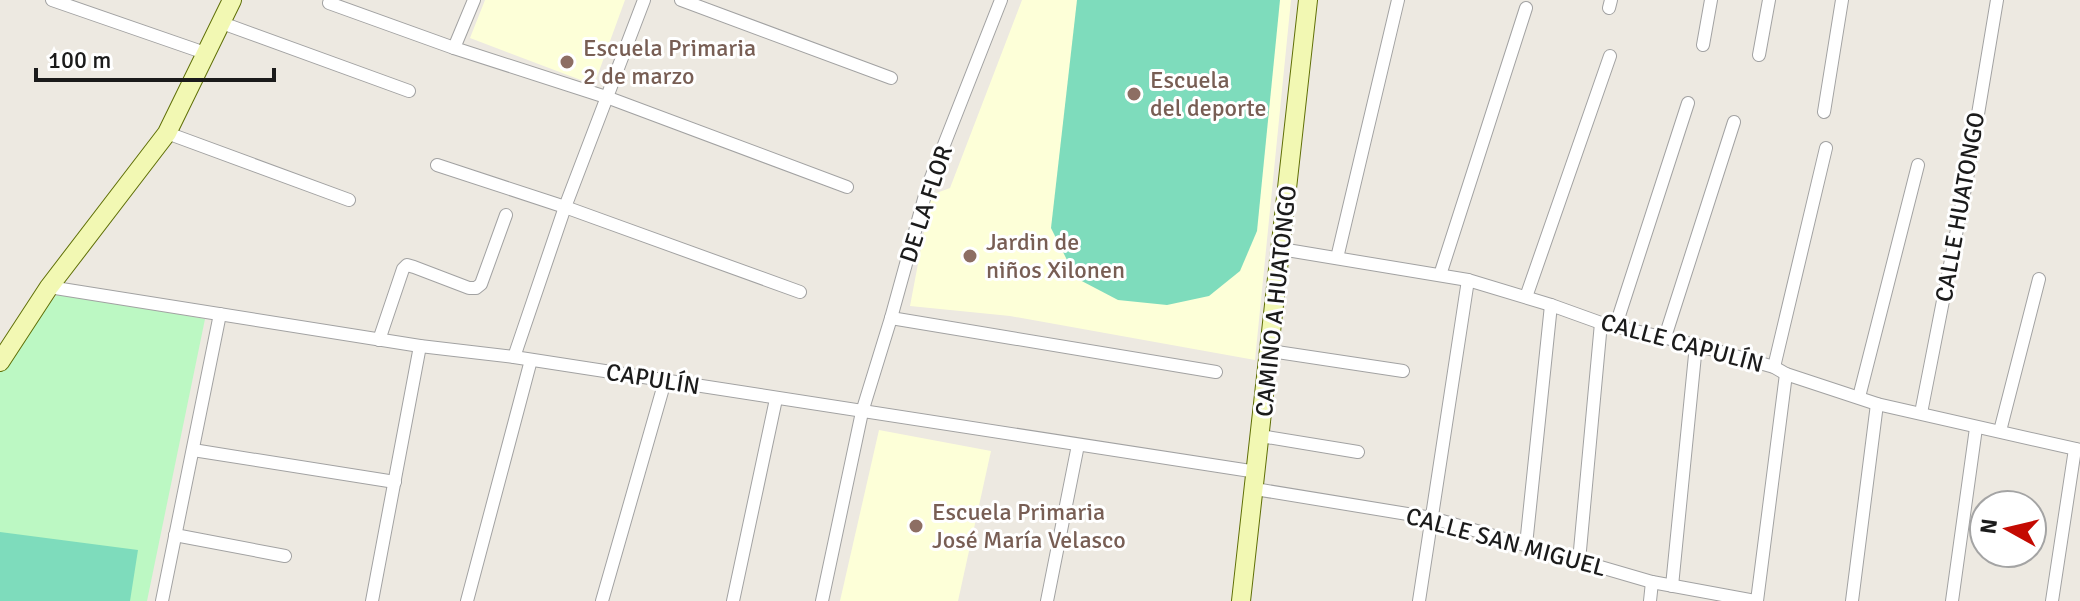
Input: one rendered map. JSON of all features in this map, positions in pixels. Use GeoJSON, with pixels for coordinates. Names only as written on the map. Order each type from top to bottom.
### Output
{"type":"FeatureCollection","features":[{"type":"Feature","properties":{"kind":"main road"},"geometry":{"type":"LineString","coordinates":[[0,362],[49,287],[167,133],[232,0]]}},
{"type":"Feature","properties":{"kind":"main road","name":"CAMINO A HUATONGO"},"geometry":{"type":"LineString","coordinates":[[1241,601],[1308,0]]}},
{"type":"Feature","properties":{"kind":"street"},"geometry":{"type":"LineString","coordinates":[[52,0],[208,54]]}},
{"type":"Feature","properties":{"kind":"street"},"geometry":{"type":"LineString","coordinates":[[454,48],[474,0]]}},
{"type":"Feature","properties":{"kind":"street"},"geometry":{"type":"LineString","coordinates":[[514,357],[565,207],[644,0]]}},
{"type":"Feature","properties":{"kind":"street"},"geometry":{"type":"LineString","coordinates":[[681,0],[891,78]]}},
{"type":"Feature","properties":{"kind":"street","name":"DE LA FLOR"},"geometry":{"type":"LineString","coordinates":[[822,601],[862,412],[927,188],[1001,0]]}},
{"type":"Feature","properties":{"kind":"street"},"geometry":{"type":"LineString","coordinates":[[1337,258],[1398,0]]}},
{"type":"Feature","properties":{"kind":"street"},"geometry":{"type":"LineString","coordinates":[[1703,45],[1711,0]]}},
{"type":"Feature","properties":{"kind":"street"},"geometry":{"type":"LineString","coordinates":[[1759,55],[1769,0]]}},
{"type":"Feature","properties":{"kind":"street"},"geometry":{"type":"LineString","coordinates":[[1824,112],[1842,0]]}},
{"type":"Feature","properties":{"kind":"street","name":"CALLE HUATONGO"},"geometry":{"type":"LineString","coordinates":[[1921,413],[1966,184],[1997,0]]}},
{"type":"Feature","properties":{"kind":"street"},"geometry":{"type":"LineString","coordinates":[[329,3],[454,48],[609,98],[847,187]]}},
{"type":"Feature","properties":{"kind":"street"},"geometry":{"type":"LineString","coordinates":[[1440,275],[1526,8]]}},
{"type":"Feature","properties":{"kind":"street"},"geometry":{"type":"LineString","coordinates":[[222,23],[409,91]]}},
{"type":"Feature","properties":{"kind":"street"},"geometry":{"type":"LineString","coordinates":[[1526,297],[1610,56]]}},
{"type":"Feature","properties":{"kind":"street"},"geometry":{"type":"LineString","coordinates":[[1616,325],[1688,103]]}},
{"type":"Feature","properties":{"kind":"street"},"geometry":{"type":"LineString","coordinates":[[1665,337],[1734,122]]}},
{"type":"Feature","properties":{"kind":"street"},"geometry":{"type":"LineString","coordinates":[[167,133],[349,200]]}},
{"type":"Feature","properties":{"kind":"street"},"geometry":{"type":"LineString","coordinates":[[1774,367],[1826,148]]}},
{"type":"Feature","properties":{"kind":"street"},"geometry":{"type":"LineString","coordinates":[[437,165],[565,207],[800,292]]}},
{"type":"Feature","properties":{"kind":"street"},"geometry":{"type":"LineString","coordinates":[[1859,397],[1918,165]]}},
{"type":"Feature","properties":{"kind":"street"},"geometry":{"type":"LineString","coordinates":[[379,340],[407,265],[476,288],[481,284],[506,215]]}},
{"type":"Feature","properties":{"kind":"street","name":"CALLE CAPULÍN"},"geometry":{"type":"LineString","coordinates":[[1281,249],[1468,280],[1601,323],[1774,367],[1786,374],[1877,404],[2078,450]]}},
{"type":"Feature","properties":{"kind":"street"},"geometry":{"type":"LineString","coordinates":[[2000,431],[2039,279]]}},
{"type":"Feature","properties":{"kind":"street"},"geometry":{"type":"LineString","coordinates":[[1419,601],[1468,280]]}},
{"type":"Feature","properties":{"kind":"street","name":"CAPULÍN"},"geometry":{"type":"LineString","coordinates":[[49,287],[1078,445],[1256,480]]}},
{"type":"Feature","properties":{"kind":"street"},"geometry":{"type":"LineString","coordinates":[[1526,545],[1551,305]]}},
{"type":"Feature","properties":{"kind":"street"},"geometry":{"type":"LineString","coordinates":[[162,601],[220,314]]}},
{"type":"Feature","properties":{"kind":"street"},"geometry":{"type":"LineString","coordinates":[[891,318],[1216,372]]}},
{"type":"Feature","properties":{"kind":"street"},"geometry":{"type":"LineString","coordinates":[[1579,561],[1601,323]]}},
{"type":"Feature","properties":{"kind":"street"},"geometry":{"type":"LineString","coordinates":[[1672,586],[1696,345]]}},
{"type":"Feature","properties":{"kind":"street"},"geometry":{"type":"LineString","coordinates":[[372,601],[420,346]]}},
{"type":"Feature","properties":{"kind":"street"},"geometry":{"type":"LineString","coordinates":[[1270,351],[1403,371]]}},
{"type":"Feature","properties":{"kind":"street"},"geometry":{"type":"LineString","coordinates":[[467,601],[531,360]]}},
{"type":"Feature","properties":{"kind":"street"},"geometry":{"type":"LineString","coordinates":[[1756,601],[1786,374]]}},
{"type":"Feature","properties":{"kind":"street"},"geometry":{"type":"LineString","coordinates":[[602,601],[665,381]]}},
{"type":"Feature","properties":{"kind":"street"},"geometry":{"type":"LineString","coordinates":[[733,601],[776,399]]}},
{"type":"Feature","properties":{"kind":"street"},"geometry":{"type":"LineString","coordinates":[[1852,601],[1877,404]]}},
{"type":"Feature","properties":{"kind":"street"},"geometry":{"type":"LineString","coordinates":[[1952,601],[1976,428]]}},
{"type":"Feature","properties":{"kind":"street"},"geometry":{"type":"LineString","coordinates":[[1261,436],[1358,452]]}},
{"type":"Feature","properties":{"kind":"street"},"geometry":{"type":"LineString","coordinates":[[1047,601],[1078,445]]}},
{"type":"Feature","properties":{"kind":"street"},"geometry":{"type":"LineString","coordinates":[[193,450],[395,482]]}},
{"type":"Feature","properties":{"kind":"street"},"geometry":{"type":"LineString","coordinates":[[2052,601],[2078,450]]}},
{"type":"Feature","properties":{"kind":"street","name":"CALLE SAN MIGUEL"},"geometry":{"type":"LineString","coordinates":[[1256,480],[1432,518],[1652,582],[1756,601]]}},
{"type":"Feature","properties":{"kind":"street"},"geometry":{"type":"LineString","coordinates":[[175,535],[285,556]]}},
{"type":"Feature","properties":{"kind":"street"},"geometry":{"type":"LineString","coordinates":[[1650,601],[1652,582]]}},
{"type":"Feature","properties":{"kind":"shaded area","name":"Escuela Primaria 2 de marzo"},"geometry":{"type":"Polygon","coordinates":[[[485,0],[625,0],[594,85],[470,38],[485,0]]]}},
{"type":"Feature","properties":{"kind":"shaded area","name":"Escuela del deporte"},"geometry":{"type":"Polygon","coordinates":[[[1022,0],[1291,0],[1255,360],[1010,316],[910,306],[931,195],[950,188],[1022,0]]]}},
{"type":"Feature","properties":{"kind":"shaded area","name":"Escuela Primaria José María Velasco"},"geometry":{"type":"Polygon","coordinates":[[[879,430],[991,451],[958,601],[840,601],[879,430]]]}},
{"type":"Feature","properties":{"kind":"green space","name":"Escuela del deporte"},"geometry":{"type":"Polygon","coordinates":[[[1077,0],[1280,0],[1257,231],[1240,271],[1209,296],[1167,305],[1118,300],[1076,278],[1051,228],[1077,0]]]}},
{"type":"Feature","properties":{"kind":"green space"},"geometry":{"type":"Polygon","coordinates":[[[59,292],[205,319],[147,601],[0,601],[0,365],[59,292]]]}},
{"type":"Feature","properties":{"kind":"green space"},"geometry":{"type":"Polygon","coordinates":[[[0,532],[138,550],[130,601],[0,601],[0,532]]]}},
{"type":"Feature","properties":{"kind":"place","name":"Escuela Primaria 2 de marzo"},"geometry":{"type":"Point","coordinates":[567,62]}},
{"type":"Feature","properties":{"kind":"place","name":"Escuela del deporte"},"geometry":{"type":"Point","coordinates":[1134,94]}},
{"type":"Feature","properties":{"kind":"place","name":"Jardin de niños Xilonen"},"geometry":{"type":"Point","coordinates":[970,256]}},
{"type":"Feature","properties":{"kind":"place","name":"Escuela Primaria José María Velasco"},"geometry":{"type":"Point","coordinates":[916,526]}}]}
